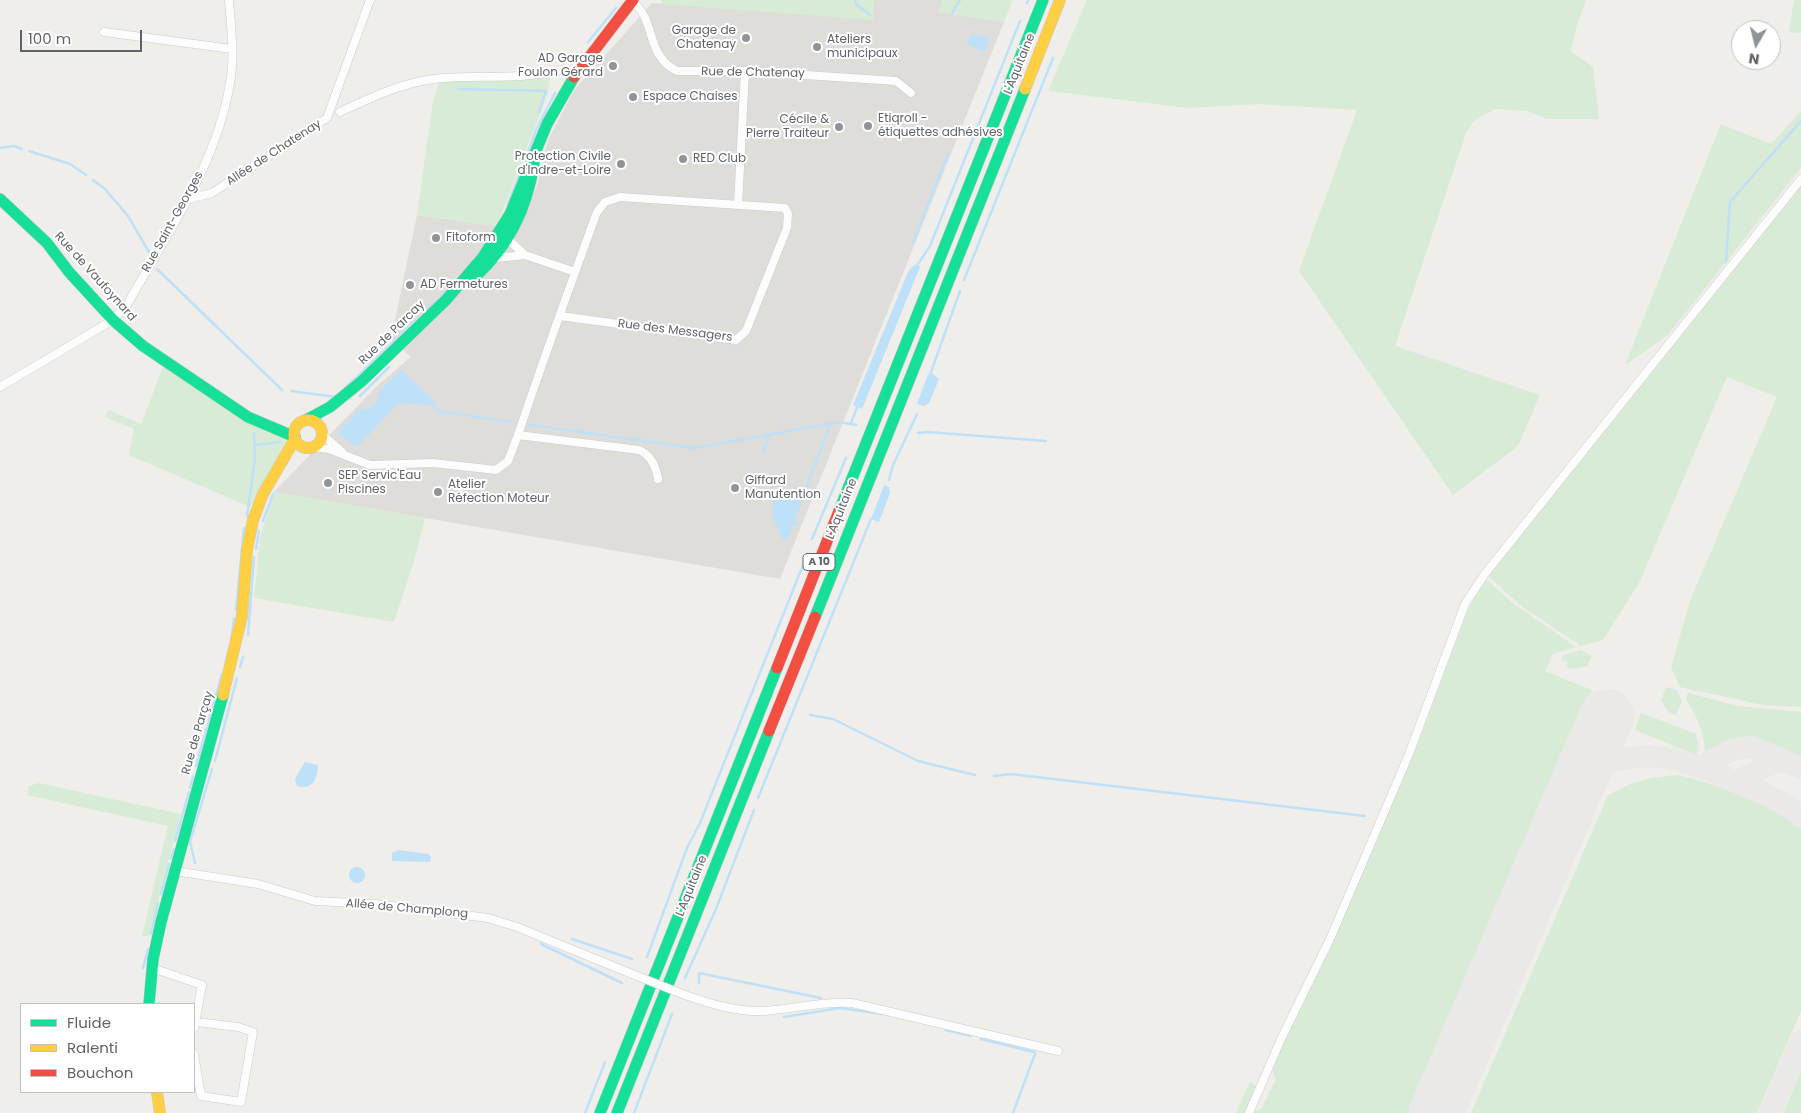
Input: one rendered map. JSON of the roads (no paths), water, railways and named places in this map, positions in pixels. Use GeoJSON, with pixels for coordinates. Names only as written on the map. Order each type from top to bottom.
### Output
{"type":"FeatureCollection","features":[{"type":"Feature","properties":{"kind":"main road","name":"L'Aquitaine"},"geometry":{"type":"LineString","coordinates":[[600,1113],[1043,0]]}},
{"type":"Feature","properties":{"kind":"main road","name":"L'Aquitaine"},"geometry":{"type":"LineString","coordinates":[[618,1113],[1060,0]]}},
{"type":"Feature","properties":{"kind":"main road"},"geometry":{"type":"LineString","coordinates":[[538,144],[558,103],[580,66],[632,1]]}},
{"type":"Feature","properties":{"kind":"main road","name":"Rue de Parcay"},"geometry":{"type":"LineString","coordinates":[[503,247],[507,220],[538,144]]}},
{"type":"Feature","properties":{"kind":"main road","name":"Rue de Parcay"},"geometry":{"type":"LineString","coordinates":[[323,434],[332,414],[349,394],[455,292],[480,273],[503,247],[528,193],[538,144]]}},
{"type":"Feature","properties":{"kind":"main road","name":"Rue de Vaufoynard"},"geometry":{"type":"LineString","coordinates":[[0,199],[47,244],[69,272],[113,320],[148,350],[248,417],[295,438]]}},
{"type":"Feature","properties":{"kind":"main road","name":"Rue de Parcay"},"geometry":{"type":"LineString","coordinates":[[302,422],[328,410],[349,394]]}},
{"type":"Feature","properties":{"kind":"main road","name":"Rue de Vaufoynard"},"geometry":{"type":"LineString","coordinates":[[248,417],[275,424],[302,422]]}},
{"type":"Feature","properties":{"kind":"main road"},"geometry":{"type":"LineString","coordinates":[[302,422],[315,422],[323,434],[320,443],[311,448],[300,446],[295,438],[295,430],[302,422]]}},
{"type":"Feature","properties":{"kind":"main road","name":"Rue de Parçay"},"geometry":{"type":"LineString","coordinates":[[149,1003],[152,968],[159,928],[230,670],[242,616],[247,550],[253,520],[264,494],[295,438]]}},
{"type":"Feature","properties":{"kind":"main road","name":"Rue de Parçay"},"geometry":{"type":"LineString","coordinates":[[277,472],[291,458],[311,448]]}},
{"type":"Feature","properties":{"kind":"main road"},"geometry":{"type":"LineString","coordinates":[[157,1093],[160,1113]]}},
{"type":"Feature","properties":{"kind":"street","name":"Rue Saint-Georges"},"geometry":{"type":"LineString","coordinates":[[0,387],[113,320],[128,303],[201,173],[224,106],[230,82],[232,49],[229,0]]}},
{"type":"Feature","properties":{"kind":"street","name":"Allée de Chatenay"},"geometry":{"type":"LineString","coordinates":[[188,199],[212,193],[327,118],[370,0]]}},
{"type":"Feature","properties":{"kind":"street","name":"Rue de Chatenay"},"geometry":{"type":"LineString","coordinates":[[632,1],[642,10],[657,54],[673,69],[682,72],[745,71],[896,81],[911,93]]}},
{"type":"Feature","properties":{"kind":"street"},"geometry":{"type":"LineString","coordinates":[[104,32],[232,49]]}},
{"type":"Feature","properties":{"kind":"street"},"geometry":{"type":"LineString","coordinates":[[327,118],[392,90],[432,80],[490,78],[560,70]]}},
{"type":"Feature","properties":{"kind":"street"},"geometry":{"type":"LineString","coordinates":[[311,448],[329,449],[370,465],[433,463],[496,470],[508,461],[597,212],[609,200],[620,197],[738,204],[745,71]]}},
{"type":"Feature","properties":{"kind":"street"},"geometry":{"type":"LineString","coordinates":[[1249,1113],[1281,1040],[1330,939],[1394,789],[1465,604],[1484,574],[1801,179]]}},
{"type":"Feature","properties":{"kind":"street","name":"Rue des Messagers"},"geometry":{"type":"LineString","coordinates":[[560,316],[736,340],[746,331],[787,228],[788,214],[785,208],[738,204]]}},
{"type":"Feature","properties":{"kind":"street"},"geometry":{"type":"LineString","coordinates":[[503,247],[575,272]]}},
{"type":"Feature","properties":{"kind":"street"},"geometry":{"type":"LineString","coordinates":[[503,247],[525,255]]}},
{"type":"Feature","properties":{"kind":"street"},"geometry":{"type":"LineString","coordinates":[[323,434],[349,458]]}},
{"type":"Feature","properties":{"kind":"street"},"geometry":{"type":"LineString","coordinates":[[518,435],[639,450],[651,460],[656,469],[658,479]]}},
{"type":"Feature","properties":{"kind":"street","name":"Allée de Champlong"},"geometry":{"type":"LineString","coordinates":[[175,871],[258,884],[315,901],[376,904],[488,918],[517,927],[685,995],[719,1006],[753,1011],[830,1002],[852,1003],[1058,1051]]}},
{"type":"Feature","properties":{"kind":"street"},"geometry":{"type":"LineString","coordinates":[[152,968],[202,985],[195,1025],[238,1028],[253,1032],[250,1059],[241,1102],[201,1096],[195,1060]]}},
{"type":"Feature","properties":{"kind":"water"},"geometry":{"type":"Polygon","coordinates":[[[971,34],[988,37],[989,42],[984,52],[966,44],[971,34]]]}},
{"type":"Feature","properties":{"kind":"water"},"geometry":{"type":"Polygon","coordinates":[[[918,264],[920,267],[862,409],[853,405],[908,272],[913,266],[918,264]]]}},
{"type":"Feature","properties":{"kind":"water"},"geometry":{"type":"Polygon","coordinates":[[[402,370],[436,403],[435,406],[399,403],[357,447],[338,434],[358,410],[375,405],[383,387],[402,370]]]}},
{"type":"Feature","properties":{"kind":"water"},"geometry":{"type":"Polygon","coordinates":[[[931,372],[939,379],[929,403],[924,406],[917,404],[928,374],[931,372]]]}},
{"type":"Feature","properties":{"kind":"water"},"geometry":{"type":"Polygon","coordinates":[[[884,485],[889,487],[890,493],[879,522],[871,519],[884,485]]]}},
{"type":"Feature","properties":{"kind":"water"},"geometry":{"type":"Polygon","coordinates":[[[782,489],[796,491],[802,502],[787,541],[782,538],[772,516],[773,498],[782,489]]]}},
{"type":"Feature","properties":{"kind":"water"},"geometry":{"type":"Polygon","coordinates":[[[305,762],[318,765],[317,775],[311,785],[297,786],[295,779],[305,762]]]}},
{"type":"Feature","properties":{"kind":"water"},"geometry":{"type":"Polygon","coordinates":[[[399,850],[428,854],[431,856],[430,862],[392,861],[392,853],[399,850]]]}},
{"type":"Feature","properties":{"kind":"water"},"geometry":{"type":"Polygon","coordinates":[[[354,867],[360,867],[365,872],[363,881],[354,883],[349,878],[349,872],[354,867]]]}},
{"type":"Feature","properties":{"kind":"waterway"},"geometry":{"type":"LineString","coordinates":[[855,0],[857,5],[870,15]]}},
{"type":"Feature","properties":{"kind":"waterway"},"geometry":{"type":"LineString","coordinates":[[952,13],[960,0]]}},
{"type":"Feature","properties":{"kind":"waterway"},"geometry":{"type":"LineString","coordinates":[[588,42],[616,8]]}},
{"type":"Feature","properties":{"kind":"waterway"},"geometry":{"type":"LineString","coordinates":[[918,264],[930,246],[1020,21]]}},
{"type":"Feature","properties":{"kind":"waterway"},"geometry":{"type":"LineString","coordinates":[[964,280],[1053,58]]}},
{"type":"Feature","properties":{"kind":"waterway"},"geometry":{"type":"LineString","coordinates":[[458,89],[546,91],[539,112]]}},
{"type":"Feature","properties":{"kind":"waterway"},"geometry":{"type":"LineString","coordinates":[[508,204],[537,128],[555,93]]}},
{"type":"Feature","properties":{"kind":"waterway"},"geometry":{"type":"LineString","coordinates":[[1726,262],[1730,202],[1801,121]]}},
{"type":"Feature","properties":{"kind":"waterway"},"geometry":{"type":"LineString","coordinates":[[0,148],[14,146],[22,149]]}},
{"type":"Feature","properties":{"kind":"waterway"},"geometry":{"type":"LineString","coordinates":[[29,151],[70,164],[86,175]]}},
{"type":"Feature","properties":{"kind":"waterway"},"geometry":{"type":"LineString","coordinates":[[913,243],[948,154]]}},
{"type":"Feature","properties":{"kind":"waterway"},"geometry":{"type":"LineString","coordinates":[[93,180],[105,189],[128,216],[149,252]]}},
{"type":"Feature","properties":{"kind":"waterway"},"geometry":{"type":"LineString","coordinates":[[157,269],[282,390]]}},
{"type":"Feature","properties":{"kind":"waterway"},"geometry":{"type":"LineString","coordinates":[[426,311],[453,285]]}},
{"type":"Feature","properties":{"kind":"waterway"},"geometry":{"type":"LineString","coordinates":[[931,372],[960,291]]}},
{"type":"Feature","properties":{"kind":"waterway"},"geometry":{"type":"LineString","coordinates":[[291,391],[336,397],[417,319]]}},
{"type":"Feature","properties":{"kind":"waterway"},"geometry":{"type":"LineString","coordinates":[[360,396],[389,367]]}},
{"type":"Feature","properties":{"kind":"waterway"},"geometry":{"type":"LineString","coordinates":[[433,405],[438,411],[512,422]]}},
{"type":"Feature","properties":{"kind":"waterway"},"geometry":{"type":"LineString","coordinates":[[851,423],[857,407]]}},
{"type":"Feature","properties":{"kind":"waterway"},"geometry":{"type":"LineString","coordinates":[[889,480],[893,465],[917,414]]}},
{"type":"Feature","properties":{"kind":"waterway"},"geometry":{"type":"LineString","coordinates":[[530,425],[694,448],[840,422],[856,425]]}},
{"type":"Feature","properties":{"kind":"waterway"},"geometry":{"type":"LineString","coordinates":[[802,489],[807,485],[831,423]]}},
{"type":"Feature","properties":{"kind":"waterway"},"geometry":{"type":"LineString","coordinates":[[918,433],[927,432],[1046,441]]}},
{"type":"Feature","properties":{"kind":"waterway"},"geometry":{"type":"LineString","coordinates":[[247,516],[255,459],[254,433]]}},
{"type":"Feature","properties":{"kind":"waterway"},"geometry":{"type":"LineString","coordinates":[[763,451],[769,435]]}},
{"type":"Feature","properties":{"kind":"waterway"},"geometry":{"type":"LineString","coordinates":[[255,445],[280,442]]}},
{"type":"Feature","properties":{"kind":"waterway"},"geometry":{"type":"LineString","coordinates":[[812,539],[846,458]]}},
{"type":"Feature","properties":{"kind":"waterway"},"geometry":{"type":"LineString","coordinates":[[263,521],[273,494]]}},
{"type":"Feature","properties":{"kind":"waterway"},"geometry":{"type":"LineString","coordinates":[[758,798],[871,519]]}},
{"type":"Feature","properties":{"kind":"waterway"},"geometry":{"type":"LineString","coordinates":[[795,523],[800,525]]}},
{"type":"Feature","properties":{"kind":"waterway"},"geometry":{"type":"LineString","coordinates":[[236,610],[244,528]]}},
{"type":"Feature","properties":{"kind":"waterway"},"geometry":{"type":"LineString","coordinates":[[256,549],[259,531]]}},
{"type":"Feature","properties":{"kind":"waterway"},"geometry":{"type":"LineString","coordinates":[[248,635],[254,557]]}},
{"type":"Feature","properties":{"kind":"waterway"},"geometry":{"type":"LineString","coordinates":[[647,957],[687,848],[700,823],[803,565]]}},
{"type":"Feature","properties":{"kind":"waterway"},"geometry":{"type":"LineString","coordinates":[[231,640],[234,619]]}},
{"type":"Feature","properties":{"kind":"waterway"},"geometry":{"type":"LineString","coordinates":[[225,665],[229,649]]}},
{"type":"Feature","properties":{"kind":"waterway"},"geometry":{"type":"LineString","coordinates":[[240,667],[243,657]]}},
{"type":"Feature","properties":{"kind":"waterway"},"geometry":{"type":"LineString","coordinates":[[196,766],[222,674]]}},
{"type":"Feature","properties":{"kind":"waterway"},"geometry":{"type":"LineString","coordinates":[[215,761],[237,678]]}},
{"type":"Feature","properties":{"kind":"waterway"},"geometry":{"type":"LineString","coordinates":[[810,715],[833,719],[918,761],[975,775]]}},
{"type":"Feature","properties":{"kind":"waterway"},"geometry":{"type":"LineString","coordinates":[[195,863],[190,842],[212,769]]}},
{"type":"Feature","properties":{"kind":"waterway"},"geometry":{"type":"LineString","coordinates":[[994,776],[1011,774],[1365,816]]}},
{"type":"Feature","properties":{"kind":"waterway"},"geometry":{"type":"LineString","coordinates":[[190,788],[193,777]]}},
{"type":"Feature","properties":{"kind":"waterway"},"geometry":{"type":"LineString","coordinates":[[175,841],[189,792]]}},
{"type":"Feature","properties":{"kind":"waterway"},"geometry":{"type":"LineString","coordinates":[[685,978],[716,909],[754,810]]}},
{"type":"Feature","properties":{"kind":"waterway"},"geometry":{"type":"LineString","coordinates":[[171,858],[174,849]]}},
{"type":"Feature","properties":{"kind":"waterway"},"geometry":{"type":"LineString","coordinates":[[161,894],[169,864]]}},
{"type":"Feature","properties":{"kind":"waterway"},"geometry":{"type":"LineString","coordinates":[[151,934],[158,903]]}},
{"type":"Feature","properties":{"kind":"waterway"},"geometry":{"type":"LineString","coordinates":[[572,939],[632,959]]}},
{"type":"Feature","properties":{"kind":"waterway"},"geometry":{"type":"LineString","coordinates":[[541,944],[622,983]]}},
{"type":"Feature","properties":{"kind":"waterway"},"geometry":{"type":"LineString","coordinates":[[143,968],[148,949]]}},
{"type":"Feature","properties":{"kind":"waterway"},"geometry":{"type":"LineString","coordinates":[[699,983],[699,973],[821,998]]}},
{"type":"Feature","properties":{"kind":"waterway"},"geometry":{"type":"LineString","coordinates":[[784,1017],[840,1008],[883,1014]]}},
{"type":"Feature","properties":{"kind":"waterway"},"geometry":{"type":"LineString","coordinates":[[634,1113],[672,1014]]}},
{"type":"Feature","properties":{"kind":"waterway"},"geometry":{"type":"LineString","coordinates":[[946,1030],[971,1036]]}},
{"type":"Feature","properties":{"kind":"waterway"},"geometry":{"type":"LineString","coordinates":[[981,1039],[1034,1052]]}},
{"type":"Feature","properties":{"kind":"waterway"},"geometry":{"type":"LineString","coordinates":[[1013,1113],[1035,1054]]}},
{"type":"Feature","properties":{"kind":"waterway"},"geometry":{"type":"LineString","coordinates":[[585,1113],[605,1062]]}},
{"type":"Feature","properties":{"kind":"place","name":"Garage de Chatenay"},"geometry":{"type":"Point","coordinates":[746,38]}},
{"type":"Feature","properties":{"kind":"place","name":"Ateliers municipaux"},"geometry":{"type":"Point","coordinates":[817,47]}},
{"type":"Feature","properties":{"kind":"place","name":"AD Garage Foulon Gérard"},"geometry":{"type":"Point","coordinates":[613,66]}},
{"type":"Feature","properties":{"kind":"place","name":"Espace Chaises"},"geometry":{"type":"Point","coordinates":[633,97]}},
{"type":"Feature","properties":{"kind":"place","name":"Etiqroll - étiquettes adhésives"},"geometry":{"type":"Point","coordinates":[868,126]}},
{"type":"Feature","properties":{"kind":"place","name":"Cécile & Pierre Traiteur"},"geometry":{"type":"Point","coordinates":[839,127]}},
{"type":"Feature","properties":{"kind":"place","name":"RED Club"},"geometry":{"type":"Point","coordinates":[683,159]}},
{"type":"Feature","properties":{"kind":"place","name":"Protection Civile d'Indre-et-Loire"},"geometry":{"type":"Point","coordinates":[621,164]}},
{"type":"Feature","properties":{"kind":"place","name":"Fitoform"},"geometry":{"type":"Point","coordinates":[436,238]}},
{"type":"Feature","properties":{"kind":"place","name":"AD Fermetures"},"geometry":{"type":"Point","coordinates":[410,285]}},
{"type":"Feature","properties":{"kind":"place","name":"SEP Servic'Eau Piscines"},"geometry":{"type":"Point","coordinates":[328,483]}},
{"type":"Feature","properties":{"kind":"place","name":"Giffard Manutention"},"geometry":{"type":"Point","coordinates":[735,488]}},
{"type":"Feature","properties":{"kind":"place","name":"Atelier Réfection Moteur"},"geometry":{"type":"Point","coordinates":[438,492]}}]}
